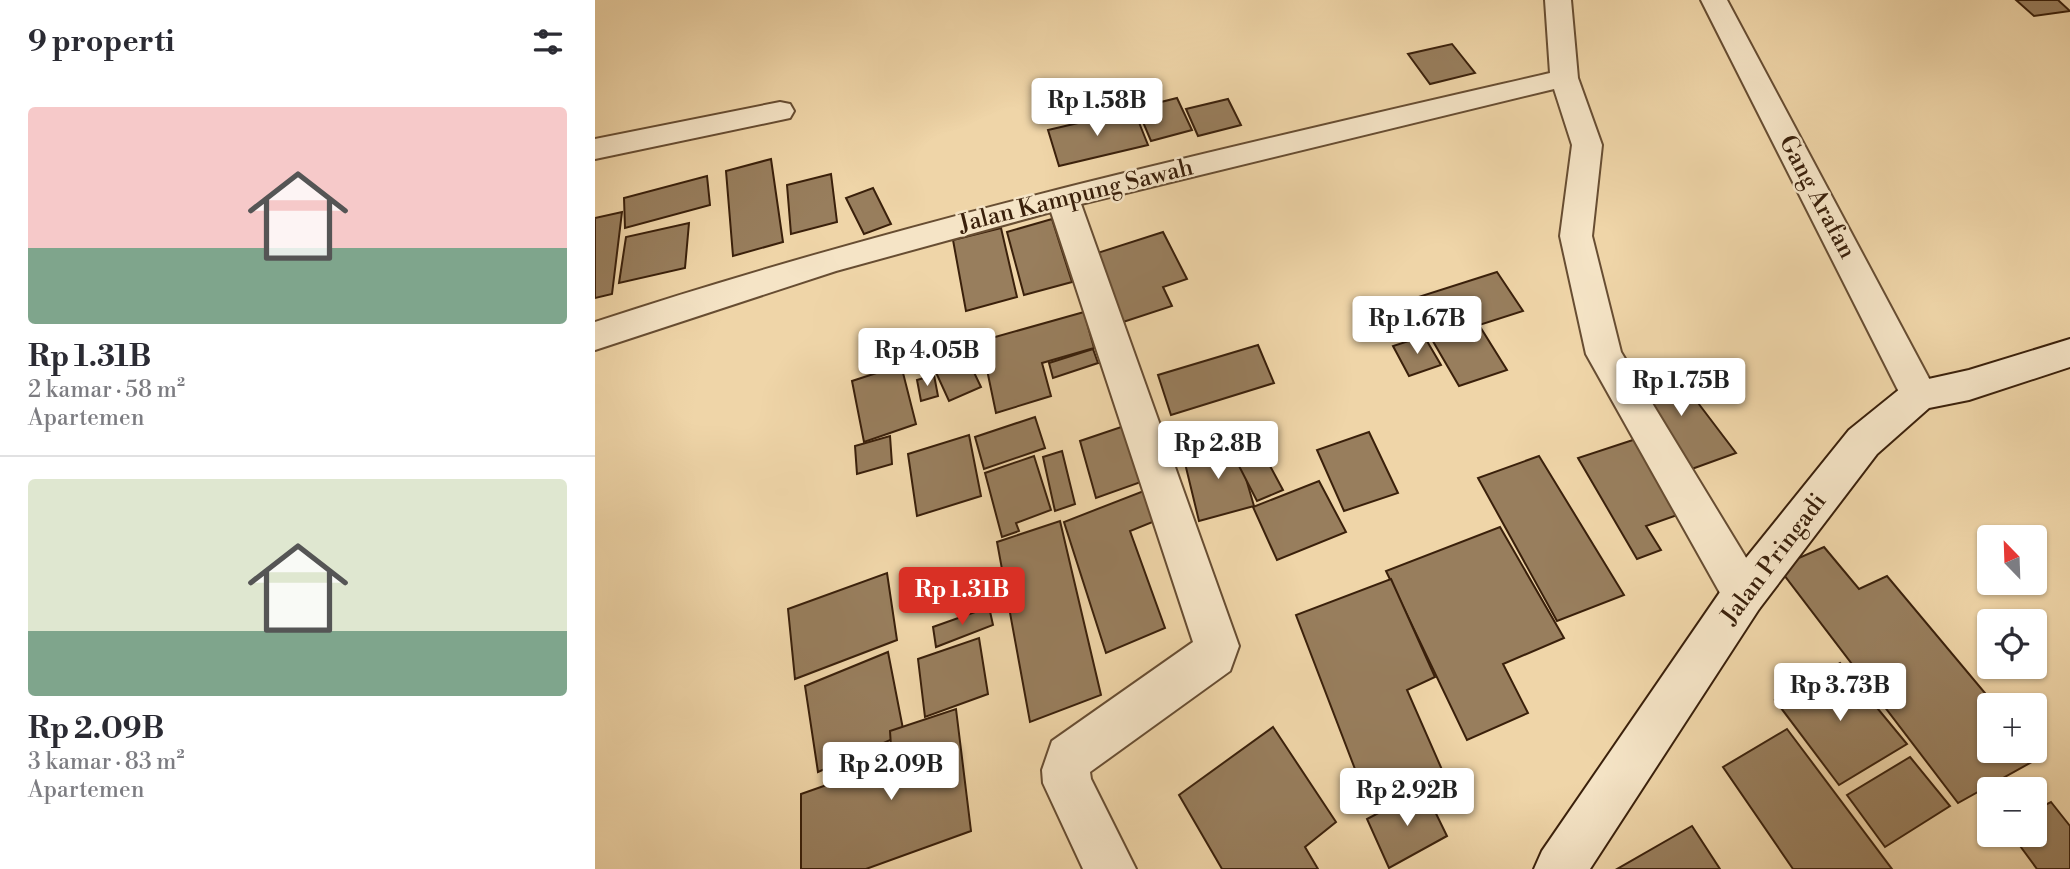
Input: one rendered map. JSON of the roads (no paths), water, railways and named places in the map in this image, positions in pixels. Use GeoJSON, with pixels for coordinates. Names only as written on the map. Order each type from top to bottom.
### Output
{"type":"FeatureCollection","features":[{"type":"Feature","properties":{"kind":"street"},"geometry":{"type":"LineString","coordinates":[[1558,0],[1564,78],[1587,145],[1576,236],[1604,354],[1744,594]]}},
{"type":"Feature","properties":{"kind":"street","name":"Gang Arafan"},"geometry":{"type":"LineString","coordinates":[[1714,0],[1919,395]]}},
{"type":"Feature","properties":{"kind":"street","name":"Jalan Kampung Sawah"},"geometry":{"type":"LineString","coordinates":[[595,335],[853,252],[1564,78]]}},
{"type":"Feature","properties":{"kind":"street"},"geometry":{"type":"LineString","coordinates":[[595,149],[781,111]]}},
{"type":"Feature","properties":{"kind":"street"},"geometry":{"type":"LineString","coordinates":[[1063,199],[1217,646],[1214,655],[1069,758],[1066,769],[1067,783],[1110,869]]}},
{"type":"Feature","properties":{"kind":"street","name":"Jalan Pringadi"},"geometry":{"type":"LineString","coordinates":[[1560,869],[1744,594],[1863,442],[1919,395],[1969,385],[2070,353]]}}]}
